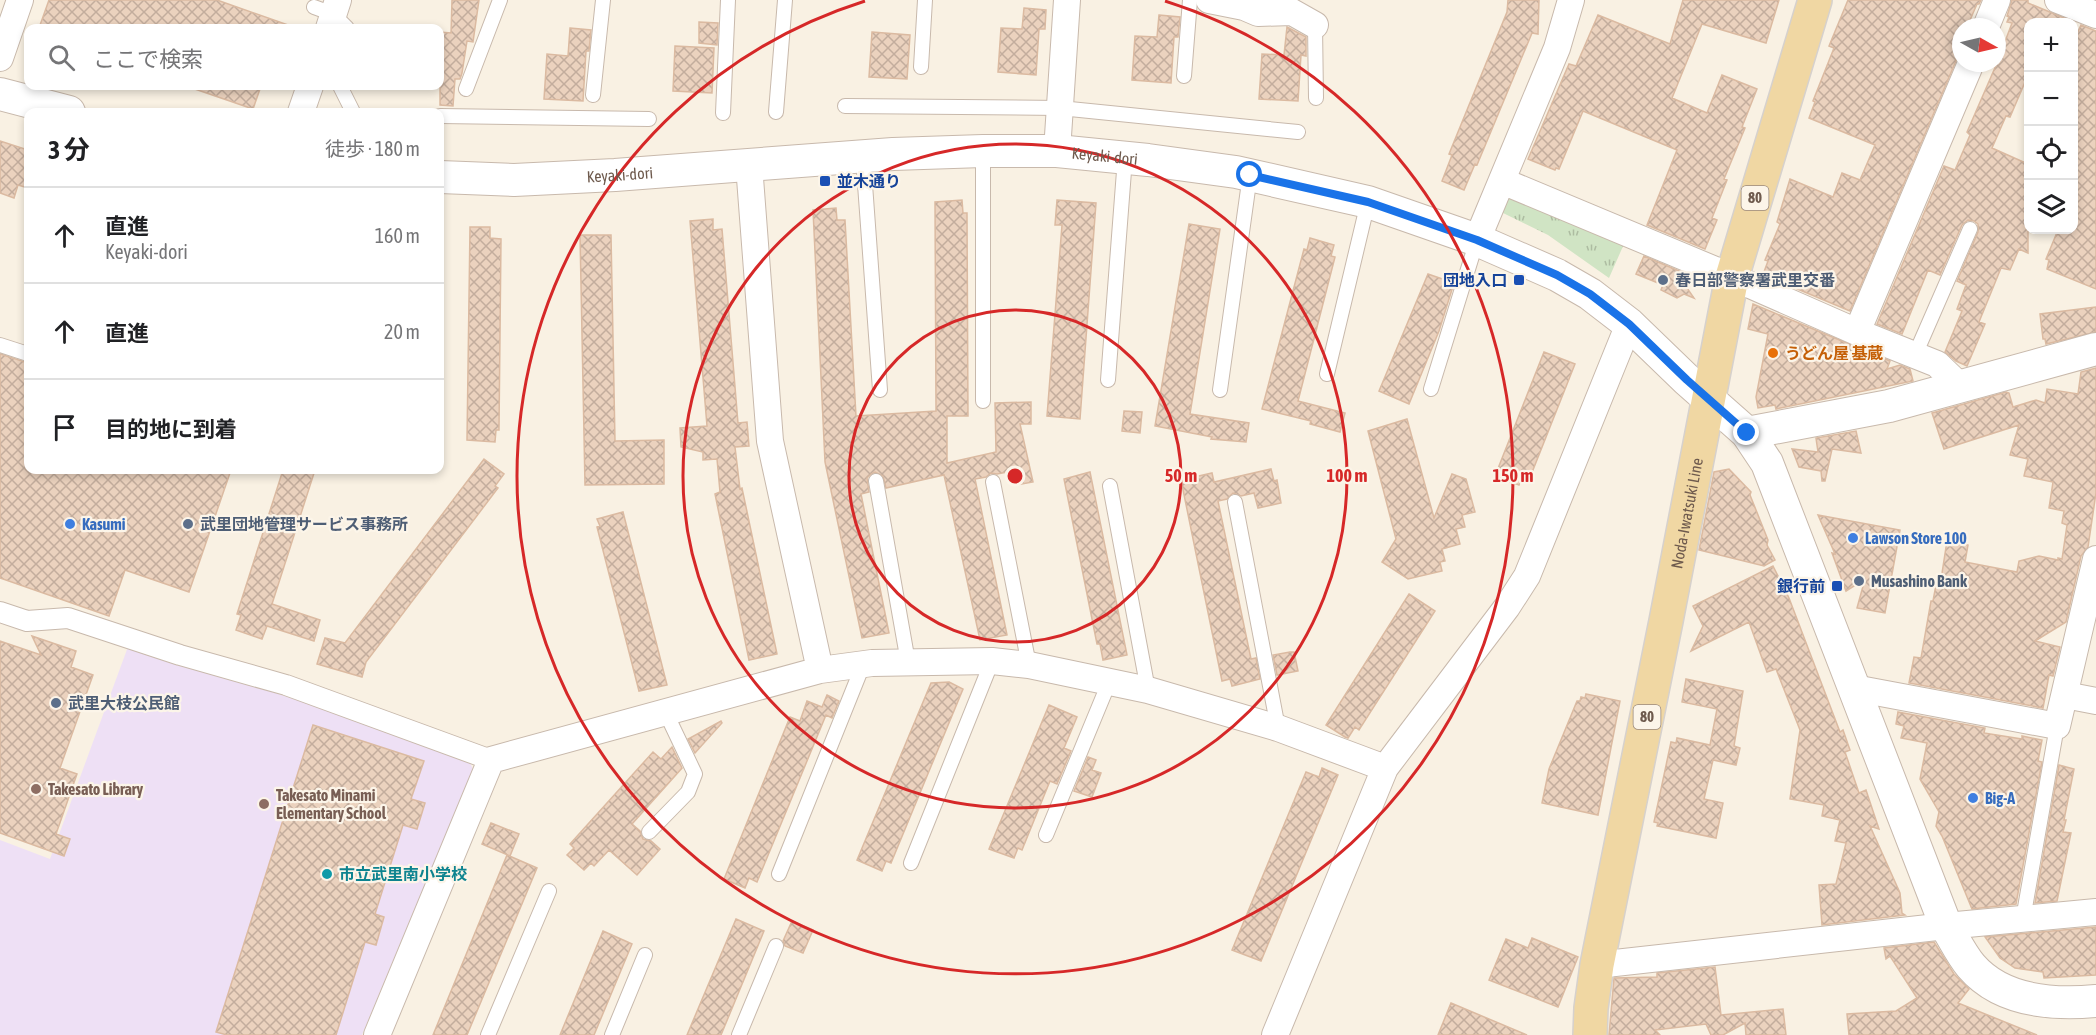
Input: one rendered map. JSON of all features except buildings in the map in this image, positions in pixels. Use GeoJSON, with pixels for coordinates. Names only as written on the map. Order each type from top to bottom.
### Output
{"type":"FeatureCollection","features":[{"type":"Feature","properties":{"kind":"main road","name":"Noda-Iwatsuki Line"},"geometry":{"type":"LineString","coordinates":[[1590,1035],[1597,965],[1732,277],[1815,0]]}},
{"type":"Feature","properties":{"kind":"street"},"geometry":{"type":"LineString","coordinates":[[0,58],[20,0]]}},
{"type":"Feature","properties":{"kind":"street"},"geometry":{"type":"LineString","coordinates":[[1057,152],[1067,0]]}},
{"type":"Feature","properties":{"kind":"street"},"geometry":{"type":"LineString","coordinates":[[1209,0],[1244,4],[1258,13],[1292,12],[1315,25]]}},
{"type":"Feature","properties":{"kind":"street"},"geometry":{"type":"LineString","coordinates":[[1477,240],[1557,48],[1571,0]]}},
{"type":"Feature","properties":{"kind":"street"},"geometry":{"type":"LineString","coordinates":[[1990,18],[1997,0]]}},
{"type":"Feature","properties":{"kind":"street"},"geometry":{"type":"LineString","coordinates":[[2058,0],[2096,15]]}},
{"type":"Feature","properties":{"kind":"street"},"geometry":{"type":"LineString","coordinates":[[1857,332],[1967,72]]}},
{"type":"Feature","properties":{"kind":"street"},"geometry":{"type":"LineString","coordinates":[[302,108],[309,90]]}},
{"type":"Feature","properties":{"kind":"street"},"geometry":{"type":"LineString","coordinates":[[0,94],[54,108]]}},
{"type":"Feature","properties":{"kind":"street","name":"Keyaki-dori"},"geometry":{"type":"LineString","coordinates":[[444,177],[514,180],[863,157],[983,151],[1057,152],[1125,158],[1250,175],[1368,202],[1477,240],[1557,275],[1590,294],[1629,324],[1707,399],[1747,433],[1767,464],[1946,926],[1970,965],[1981,976],[2022,997],[2078,1003],[2096,1001]]}},
{"type":"Feature","properties":{"kind":"street"},"geometry":{"type":"LineString","coordinates":[[749,165],[770,441],[820,670]]}},
{"type":"Feature","properties":{"kind":"street"},"geometry":{"type":"LineString","coordinates":[[1502,181],[1936,364],[1962,388]]}},
{"type":"Feature","properties":{"kind":"street"},"geometry":{"type":"LineString","coordinates":[[1275,1035],[1385,768],[1507,607],[1527,576],[1629,324]]}},
{"type":"Feature","properties":{"kind":"street"},"geometry":{"type":"LineString","coordinates":[[1747,433],[1889,406],[1962,388],[2096,349]]}},
{"type":"Feature","properties":{"kind":"street"},"geometry":{"type":"LineString","coordinates":[[1854,688],[2057,726],[2096,559]]}},
{"type":"Feature","properties":{"kind":"street"},"geometry":{"type":"LineString","coordinates":[[0,612],[27,621],[68,618],[180,655],[286,685],[491,760],[820,670],[872,663],[992,661],[1029,664],[1148,690],[1278,728],[1385,768]]}},
{"type":"Feature","properties":{"kind":"street"},"geometry":{"type":"LineString","coordinates":[[2065,695],[2096,701]]}},
{"type":"Feature","properties":{"kind":"street"},"geometry":{"type":"LineString","coordinates":[[376,1035],[491,760]]}},
{"type":"Feature","properties":{"kind":"street"},"geometry":{"type":"LineString","coordinates":[[1597,965],[1946,926],[2096,912]]}},
{"type":"Feature","properties":{"kind":"lane"},"geometry":{"type":"LineString","coordinates":[[466,89],[500,0]]}},
{"type":"Feature","properties":{"kind":"lane"},"geometry":{"type":"LineString","coordinates":[[593,95],[603,0]]}},
{"type":"Feature","properties":{"kind":"lane"},"geometry":{"type":"LineString","coordinates":[[723,113],[728,0]]}},
{"type":"Feature","properties":{"kind":"lane"},"geometry":{"type":"LineString","coordinates":[[776,112],[785,0]]}},
{"type":"Feature","properties":{"kind":"lane"},"geometry":{"type":"LineString","coordinates":[[921,68],[925,0]]}},
{"type":"Feature","properties":{"kind":"lane"},"geometry":{"type":"LineString","coordinates":[[1184,76],[1190,0]]}},
{"type":"Feature","properties":{"kind":"lane"},"geometry":{"type":"LineString","coordinates":[[1315,25],[1316,98]]}},
{"type":"Feature","properties":{"kind":"lane"},"geometry":{"type":"LineString","coordinates":[[342,90],[350,108]]}},
{"type":"Feature","properties":{"kind":"lane"},"geometry":{"type":"LineString","coordinates":[[845,106],[1060,108],[1298,132]]}},
{"type":"Feature","properties":{"kind":"lane"},"geometry":{"type":"LineString","coordinates":[[444,116],[649,119]]}},
{"type":"Feature","properties":{"kind":"lane"},"geometry":{"type":"LineString","coordinates":[[983,151],[983,401]]}},
{"type":"Feature","properties":{"kind":"lane"},"geometry":{"type":"LineString","coordinates":[[863,157],[880,390]]}},
{"type":"Feature","properties":{"kind":"lane"},"geometry":{"type":"LineString","coordinates":[[1108,381],[1125,158]]}},
{"type":"Feature","properties":{"kind":"lane"},"geometry":{"type":"LineString","coordinates":[[1220,390],[1250,175]]}},
{"type":"Feature","properties":{"kind":"lane"},"geometry":{"type":"LineString","coordinates":[[1327,374],[1368,202]]}},
{"type":"Feature","properties":{"kind":"lane"},"geometry":{"type":"LineString","coordinates":[[1915,355],[1970,230]]}},
{"type":"Feature","properties":{"kind":"lane"},"geometry":{"type":"LineString","coordinates":[[1431,389],[1477,240]]}},
{"type":"Feature","properties":{"kind":"lane"},"geometry":{"type":"LineString","coordinates":[[0,345],[20,354]]}},
{"type":"Feature","properties":{"kind":"lane"},"geometry":{"type":"LineString","coordinates":[[876,481],[908,662]]}},
{"type":"Feature","properties":{"kind":"lane"},"geometry":{"type":"LineString","coordinates":[[993,482],[1029,664]]}},
{"type":"Feature","properties":{"kind":"lane"},"geometry":{"type":"LineString","coordinates":[[1110,486],[1148,690]]}},
{"type":"Feature","properties":{"kind":"lane"},"geometry":{"type":"LineString","coordinates":[[1235,502],[1278,728]]}},
{"type":"Feature","properties":{"kind":"lane"},"geometry":{"type":"LineString","coordinates":[[911,863],[992,661]]}},
{"type":"Feature","properties":{"kind":"lane"},"geometry":{"type":"LineString","coordinates":[[779,874],[863,665]]}},
{"type":"Feature","properties":{"kind":"lane"},"geometry":{"type":"LineString","coordinates":[[1046,835],[1110,680]]}},
{"type":"Feature","properties":{"kind":"lane"},"geometry":{"type":"LineString","coordinates":[[649,832],[688,792],[695,774],[666,713]]}},
{"type":"Feature","properties":{"kind":"lane"},"geometry":{"type":"LineString","coordinates":[[2023,919],[2057,726]]}},
{"type":"Feature","properties":{"kind":"lane"},"geometry":{"type":"LineString","coordinates":[[488,1035],[549,891]]}},
{"type":"Feature","properties":{"kind":"lane"},"geometry":{"type":"LineString","coordinates":[[739,1035],[776,946]]}},
{"type":"Feature","properties":{"kind":"lane"},"geometry":{"type":"LineString","coordinates":[[612,1035],[645,955]]}},
{"type":"Feature","properties":{"kind":"shaded area","name":"Takesato Minami Elementary School"},"geometry":{"type":"Polygon","coordinates":[[[129,644],[467,757],[473,769],[362,1035],[0,1035],[0,840],[50,859],[129,644]]]}},
{"type":"Feature","properties":{"kind":"green space"},"geometry":{"type":"Polygon","coordinates":[[[1509,195],[1624,244],[1609,278],[1548,235],[1501,212],[1509,195]]]}},
{"type":"Feature","properties":{"kind":"place","name":"並木通り"},"geometry":{"type":"Point","coordinates":[825,181]}},
{"type":"Feature","properties":{"kind":"place","name":"団地入口"},"geometry":{"type":"Point","coordinates":[1519,280]}},
{"type":"Feature","properties":{"kind":"place","name":"春日部警察署武里交番"},"geometry":{"type":"Point","coordinates":[1663,280]}},
{"type":"Feature","properties":{"kind":"place","name":"うどん屋 基蔵"},"geometry":{"type":"Point","coordinates":[1773,353]}},
{"type":"Feature","properties":{"kind":"place","name":"Kasumi"},"geometry":{"type":"Point","coordinates":[70,524]}},
{"type":"Feature","properties":{"kind":"place","name":"武里団地管理サービス事務所"},"geometry":{"type":"Point","coordinates":[188,524]}},
{"type":"Feature","properties":{"kind":"place","name":"Lawson Store 100"},"geometry":{"type":"Point","coordinates":[1853,538]}},
{"type":"Feature","properties":{"kind":"place","name":"Musashino Bank"},"geometry":{"type":"Point","coordinates":[1859,581]}},
{"type":"Feature","properties":{"kind":"place","name":"銀行前"},"geometry":{"type":"Point","coordinates":[1837,586]}},
{"type":"Feature","properties":{"kind":"place","name":"武里大枝公民館"},"geometry":{"type":"Point","coordinates":[56,703]}},
{"type":"Feature","properties":{"kind":"place","name":"Takesato Library"},"geometry":{"type":"Point","coordinates":[36,789]}},
{"type":"Feature","properties":{"kind":"place","name":"Big-A"},"geometry":{"type":"Point","coordinates":[1973,798]}},
{"type":"Feature","properties":{"kind":"place","name":"Takesato Minami Elementary School"},"geometry":{"type":"Point","coordinates":[264,804]}},
{"type":"Feature","properties":{"kind":"place","name":"市立武里南小学校"},"geometry":{"type":"Point","coordinates":[327,874]}},
{"type":"Feature","properties":{"kind":"route"},"geometry":{"type":"LineString","coordinates":[[1250,175],[1368,202],[1477,240],[1557,275],[1590,294],[1629,324],[1747,433]]}}]}
